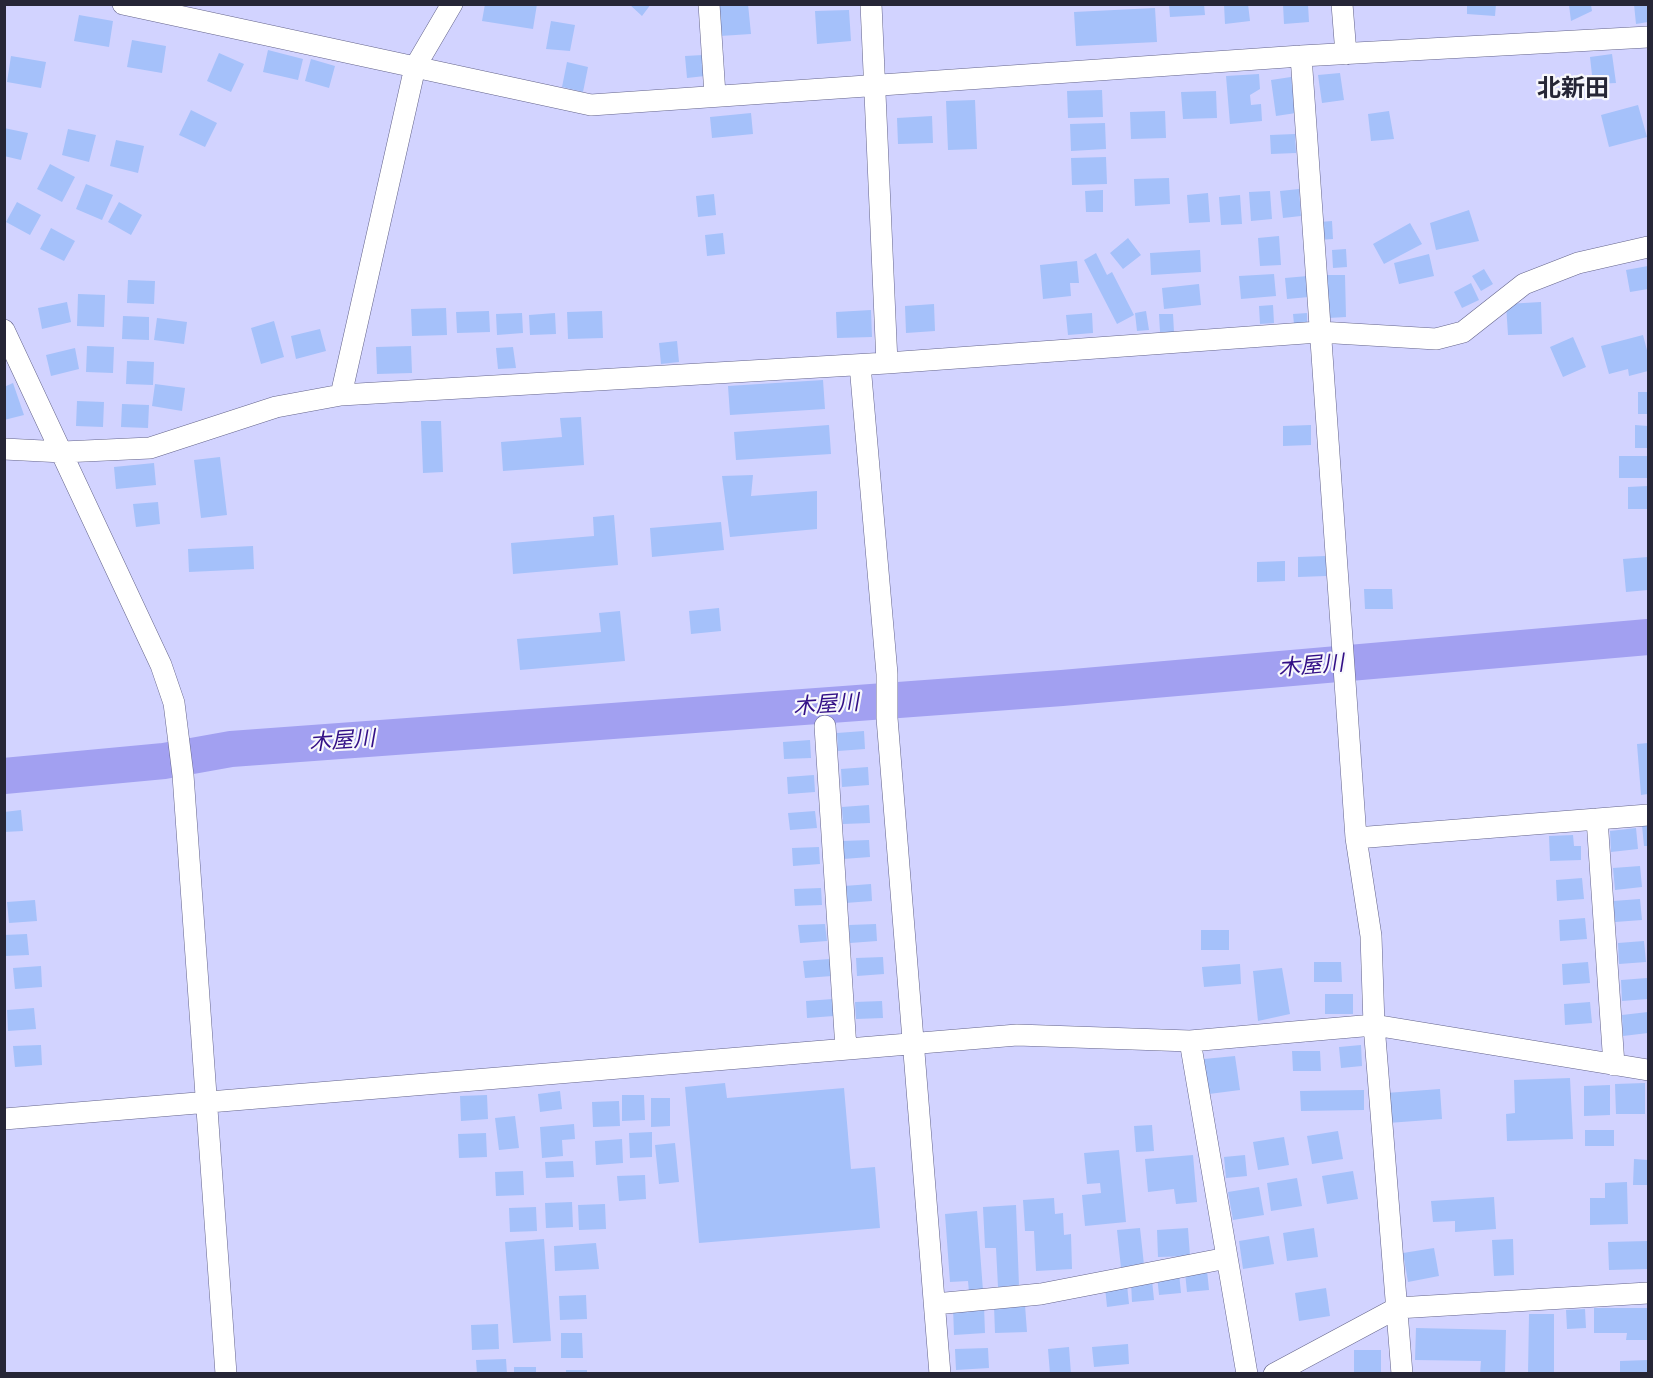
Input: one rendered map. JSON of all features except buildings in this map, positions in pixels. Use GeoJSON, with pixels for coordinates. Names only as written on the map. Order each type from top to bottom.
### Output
{"type":"FeatureCollection","features":[{"type":"Feature","properties":{"kind":"street"},"geometry":{"type":"LineString","coordinates":[[123,4],[591,105],[1301,56],[1648,37]]}},
{"type":"Feature","properties":{"kind":"street"},"geometry":{"type":"LineString","coordinates":[[341,395],[415,67],[453,4]]}},
{"type":"Feature","properties":{"kind":"street"},"geometry":{"type":"LineString","coordinates":[[709,4],[715,95]]}},
{"type":"Feature","properties":{"kind":"street"},"geometry":{"type":"LineString","coordinates":[[871,4],[887,363]]}},
{"type":"Feature","properties":{"kind":"street"},"geometry":{"type":"LineString","coordinates":[[1342,4],[1346,54]]}},
{"type":"Feature","properties":{"kind":"street"},"geometry":{"type":"LineString","coordinates":[[1301,56],[1356,838],[1371,936],[1374,1025],[1402,1374]]}},
{"type":"Feature","properties":{"kind":"street"},"geometry":{"type":"LineString","coordinates":[[4,449],[63,452],[150,448],[276,407],[341,395],[860,365],[1319,332],[1436,339],[1463,332],[1524,284],[1578,263],[1648,247]]}},
{"type":"Feature","properties":{"kind":"street"},"geometry":{"type":"LineString","coordinates":[[4,330],[161,664],[174,703],[183,774],[226,1374]]}},
{"type":"Feature","properties":{"kind":"street"},"geometry":{"type":"LineString","coordinates":[[860,365],[887,674],[888,718],[940,1374]]}},
{"type":"Feature","properties":{"kind":"street"},"geometry":{"type":"LineString","coordinates":[[825,726],[846,1049]]}},
{"type":"Feature","properties":{"kind":"street"},"geometry":{"type":"LineString","coordinates":[[1356,838],[1648,815]]}},
{"type":"Feature","properties":{"kind":"street"},"geometry":{"type":"LineString","coordinates":[[1597,819],[1614,1065]]}},
{"type":"Feature","properties":{"kind":"street"},"geometry":{"type":"LineString","coordinates":[[4,1119],[1017,1035],[1190,1041],[1374,1025],[1648,1070]]}},
{"type":"Feature","properties":{"kind":"street"},"geometry":{"type":"LineString","coordinates":[[1190,1041],[1247,1374]]}},
{"type":"Feature","properties":{"kind":"street"},"geometry":{"type":"LineString","coordinates":[[935,1304],[1041,1294],[1227,1258]]}},
{"type":"Feature","properties":{"kind":"street"},"geometry":{"type":"LineString","coordinates":[[1274,1374],[1397,1308],[1648,1293]]}},
{"type":"Feature","properties":{"kind":"waterway","name":"木屋川"},"geometry":{"type":"LineString","coordinates":[[4,776],[164,761],[231,749],[1062,688],[1648,637]]}},
{"type":"Feature","properties":{"kind":"district","name":"北新田"},"geometry":{"type":"Point","coordinates":[1573,89]}}]}
